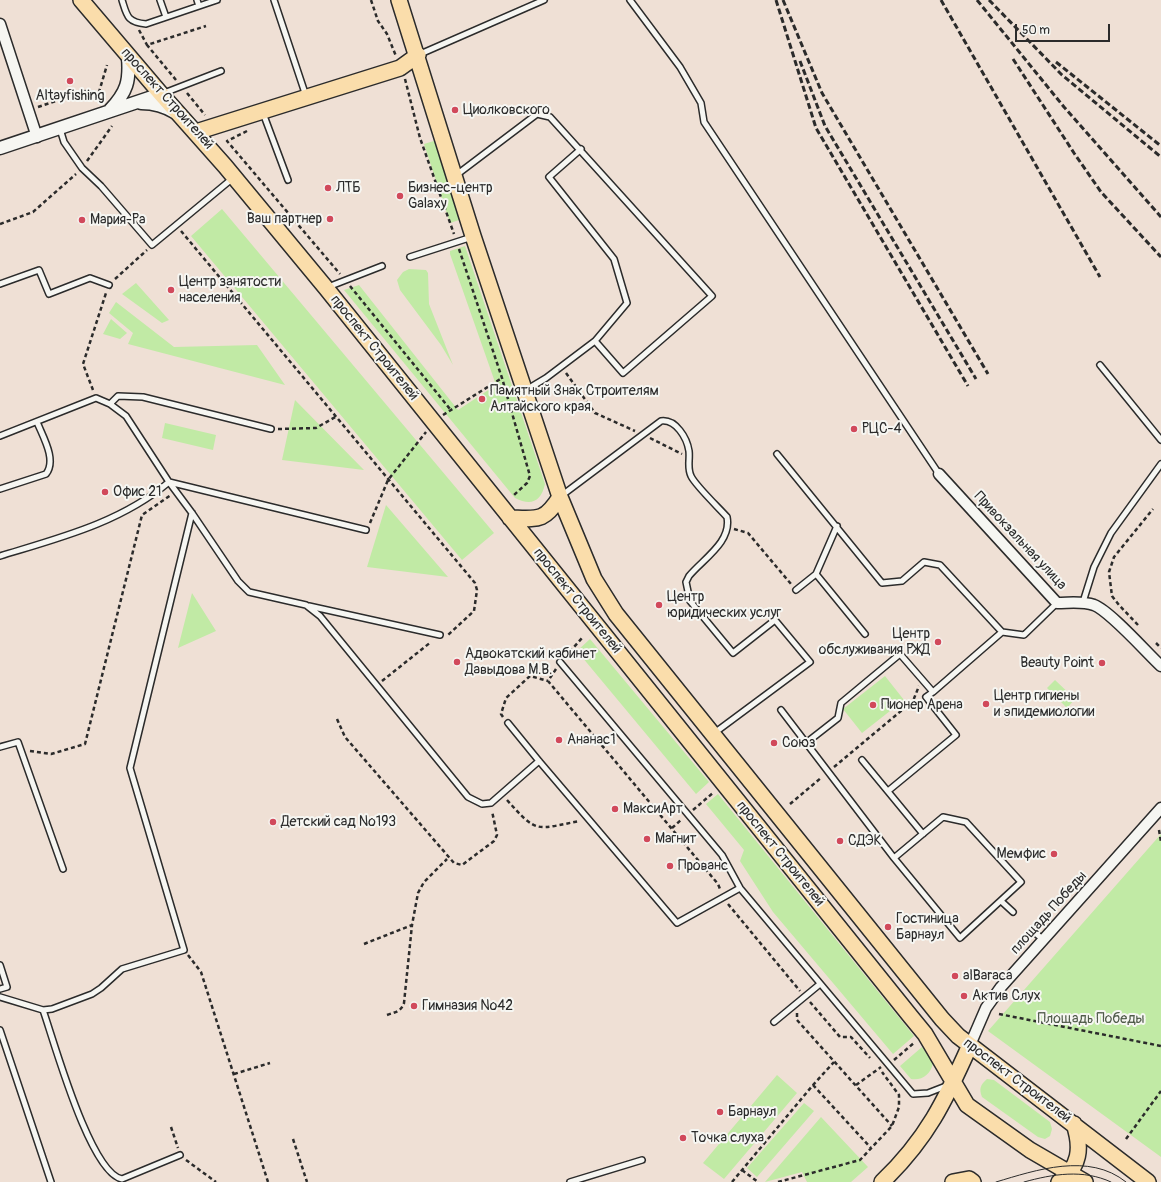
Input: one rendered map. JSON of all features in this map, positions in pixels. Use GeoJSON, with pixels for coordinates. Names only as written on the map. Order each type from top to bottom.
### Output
{"type":"FeatureCollection","features":[{"type":"Feature","properties":{"kind":"main road","name":"проспект Строителей"},"geometry":{"type":"LineString","coordinates":[[81,0],[128,57],[196,132],[326,288],[924,1034],[967,1105],[1064,1178],[1085,1182]]}},
{"type":"Feature","properties":{"kind":"main road","name":"проспект Строителей"},"geometry":{"type":"LineString","coordinates":[[399,0],[418,55],[473,236],[560,497],[594,579],[616,614],[942,1019],[970,1045],[1148,1182]]}},
{"type":"Feature","properties":{"kind":"main road"},"geometry":{"type":"LineString","coordinates":[[196,132],[306,98],[396,61],[418,55]]}},
{"type":"Feature","properties":{"kind":"main road"},"geometry":{"type":"LineString","coordinates":[[510,518],[538,519],[550,512],[560,497]]}},
{"type":"Feature","properties":{"kind":"main road"},"geometry":{"type":"LineString","coordinates":[[882,1182],[915,1146],[936,1116],[953,1084],[970,1045]]}},
{"type":"Feature","properties":{"kind":"main road"},"geometry":{"type":"LineString","coordinates":[[1064,1178],[1075,1166],[1078,1153],[1078,1137],[1074,1124]]}},
{"type":"Feature","properties":{"kind":"main road"},"geometry":{"type":"LineString","coordinates":[[953,1182],[969,1179],[972,1182]]}},
{"type":"Feature","properties":{"kind":"street"},"geometry":{"type":"LineString","coordinates":[[0,24],[37,136]]}},
{"type":"Feature","properties":{"kind":"street"},"geometry":{"type":"LineString","coordinates":[[107,114],[121,99],[127,86],[129,73],[128,57]]}},
{"type":"Feature","properties":{"kind":"street"},"geometry":{"type":"LineString","coordinates":[[0,148],[107,114],[161,94]]}},
{"type":"Feature","properties":{"kind":"street"},"geometry":{"type":"LineString","coordinates":[[132,104],[154,104],[166,107],[180,114]]}},
{"type":"Feature","properties":{"kind":"street","name":"Привокзальная улица"},"geometry":{"type":"LineString","coordinates":[[939,474],[1057,603],[1083,602],[1096,606],[1108,614],[1161,666]]}},
{"type":"Feature","properties":{"kind":"street","name":"площадь Победы"},"geometry":{"type":"LineString","coordinates":[[970,1045],[986,1008],[1001,987],[1161,808]]}},
{"type":"Feature","properties":{"kind":"lane"},"geometry":{"type":"LineString","coordinates":[[122,0],[128,18],[135,23],[146,24],[217,0]]}},
{"type":"Feature","properties":{"kind":"lane"},"geometry":{"type":"LineString","coordinates":[[160,0],[166,17]]}},
{"type":"Feature","properties":{"kind":"lane"},"geometry":{"type":"LineString","coordinates":[[197,0],[199,6]]}},
{"type":"Feature","properties":{"kind":"lane"},"geometry":{"type":"LineString","coordinates":[[274,0],[306,98]]}},
{"type":"Feature","properties":{"kind":"lane"},"geometry":{"type":"LineString","coordinates":[[418,55],[544,0]]}},
{"type":"Feature","properties":{"kind":"lane"},"geometry":{"type":"LineString","coordinates":[[630,0],[680,67],[701,103],[704,122],[939,474]]}},
{"type":"Feature","properties":{"kind":"lane"},"geometry":{"type":"LineString","coordinates":[[161,94],[220,71]]}},
{"type":"Feature","properties":{"kind":"lane"},"geometry":{"type":"LineString","coordinates":[[262,112],[288,180]]}},
{"type":"Feature","properties":{"kind":"lane"},"geometry":{"type":"LineString","coordinates":[[454,177],[537,114],[550,117],[581,149],[712,296],[623,373],[595,341]]}},
{"type":"Feature","properties":{"kind":"lane"},"geometry":{"type":"LineString","coordinates":[[60,129],[64,142],[82,168],[101,186],[152,245],[234,177]]}},
{"type":"Feature","properties":{"kind":"lane"},"geometry":{"type":"LineString","coordinates":[[525,390],[562,366],[595,341],[627,302],[614,259],[549,177],[581,149]]}},
{"type":"Feature","properties":{"kind":"lane"},"geometry":{"type":"LineString","coordinates":[[410,257],[473,236]]}},
{"type":"Feature","properties":{"kind":"lane"},"geometry":{"type":"LineString","coordinates":[[326,288],[382,266]]}},
{"type":"Feature","properties":{"kind":"lane"},"geometry":{"type":"LineString","coordinates":[[0,284],[39,270],[49,294],[90,278],[109,285]]}},
{"type":"Feature","properties":{"kind":"lane"},"geometry":{"type":"LineString","coordinates":[[1100,365],[1161,440]]}},
{"type":"Feature","properties":{"kind":"lane"},"geometry":{"type":"LineString","coordinates":[[110,404],[118,396],[142,397],[272,429]]}},
{"type":"Feature","properties":{"kind":"lane"},"geometry":{"type":"LineString","coordinates":[[0,436],[96,398],[110,404],[126,416],[168,482],[192,513],[238,581],[249,592],[440,635]]}},
{"type":"Feature","properties":{"kind":"lane"},"geometry":{"type":"LineString","coordinates":[[560,497],[661,420],[669,420],[676,424],[689,451],[688,457],[691,476],[727,518],[728,528],[727,534],[720,544],[689,576],[686,582],[690,600],[733,653],[775,620],[810,662],[713,734]]}},
{"type":"Feature","properties":{"kind":"lane"},"geometry":{"type":"LineString","coordinates":[[0,489],[46,474],[50,469],[50,460],[37,422]]}},
{"type":"Feature","properties":{"kind":"lane"},"geometry":{"type":"LineString","coordinates":[[777,454],[882,582],[902,581],[924,562],[940,565],[1002,632],[1024,635],[1057,603]]}},
{"type":"Feature","properties":{"kind":"lane"},"geometry":{"type":"LineString","coordinates":[[1083,602],[1094,567],[1112,532],[1161,464]]}},
{"type":"Feature","properties":{"kind":"lane"},"geometry":{"type":"LineString","coordinates":[[0,556],[91,528],[140,502],[168,482],[366,530]]}},
{"type":"Feature","properties":{"kind":"lane"},"geometry":{"type":"LineString","coordinates":[[0,996],[43,1010],[52,1009],[70,1004],[92,994],[122,969],[184,950],[130,768],[192,513]]}},
{"type":"Feature","properties":{"kind":"lane"},"geometry":{"type":"LineString","coordinates":[[796,590],[816,574],[837,526]]}},
{"type":"Feature","properties":{"kind":"lane"},"geometry":{"type":"LineString","coordinates":[[816,574],[864,634]]}},
{"type":"Feature","properties":{"kind":"lane"},"geometry":{"type":"LineString","coordinates":[[306,605],[320,616],[468,797],[482,804],[491,803],[539,762]]}},
{"type":"Feature","properties":{"kind":"lane"},"geometry":{"type":"LineString","coordinates":[[888,791],[956,735],[926,697],[1002,632]]}},
{"type":"Feature","properties":{"kind":"lane"},"geometry":{"type":"LineString","coordinates":[[806,743],[838,718],[841,703],[900,654],[933,692]]}},
{"type":"Feature","properties":{"kind":"lane"},"geometry":{"type":"LineString","coordinates":[[560,662],[722,855],[740,888],[913,1094],[928,1093],[953,1084]]}},
{"type":"Feature","properties":{"kind":"lane"},"geometry":{"type":"LineString","coordinates":[[781,710],[894,858],[960,938],[1021,882],[966,822],[943,817],[894,858]]}},
{"type":"Feature","properties":{"kind":"lane"},"geometry":{"type":"LineString","coordinates":[[508,723],[539,762],[677,924],[740,888]]}},
{"type":"Feature","properties":{"kind":"lane"},"geometry":{"type":"LineString","coordinates":[[0,747],[18,742],[63,869]]}},
{"type":"Feature","properties":{"kind":"lane"},"geometry":{"type":"LineString","coordinates":[[862,760],[923,834]]}},
{"type":"Feature","properties":{"kind":"lane"},"geometry":{"type":"LineString","coordinates":[[1002,901],[1013,912]]}},
{"type":"Feature","properties":{"kind":"lane"},"geometry":{"type":"LineString","coordinates":[[1035,933],[1044,940]]}},
{"type":"Feature","properties":{"kind":"lane"},"geometry":{"type":"LineString","coordinates":[[0,965],[7,987],[0,989]]}},
{"type":"Feature","properties":{"kind":"lane"},"geometry":{"type":"LineString","coordinates":[[774,1022],[820,984]]}},
{"type":"Feature","properties":{"kind":"lane"},"geometry":{"type":"LineString","coordinates":[[43,1010],[76,1109],[101,1161],[111,1174],[120,1181],[180,1155]]}},
{"type":"Feature","properties":{"kind":"lane"},"geometry":{"type":"LineString","coordinates":[[0,1030],[51,1182]]}},
{"type":"Feature","properties":{"kind":"lane"},"geometry":{"type":"LineString","coordinates":[[570,1182],[642,1160]]}},
{"type":"Feature","properties":{"kind":"path"},"geometry":{"type":"LineString","coordinates":[[371,0],[378,22],[387,34],[396,61],[405,78],[420,138],[502,378],[530,476],[527,483],[514,495]]}},
{"type":"Feature","properties":{"kind":"path"},"geometry":{"type":"LineString","coordinates":[[135,23],[147,45],[206,117]]}},
{"type":"Feature","properties":{"kind":"path"},"geometry":{"type":"LineString","coordinates":[[147,45],[206,26]]}},
{"type":"Feature","properties":{"kind":"path"},"geometry":{"type":"LineString","coordinates":[[28,110],[85,91],[98,92],[107,65]]}},
{"type":"Feature","properties":{"kind":"path"},"geometry":{"type":"LineString","coordinates":[[0,224],[33,212],[82,168],[112,126]]}},
{"type":"Feature","properties":{"kind":"path"},"geometry":{"type":"LineString","coordinates":[[227,141],[345,280],[450,409]]}},
{"type":"Feature","properties":{"kind":"path"},"geometry":{"type":"LineString","coordinates":[[176,226],[337,416],[388,480],[475,583]]}},
{"type":"Feature","properties":{"kind":"path"},"geometry":{"type":"LineString","coordinates":[[96,398],[83,364],[109,285],[152,245]]}},
{"type":"Feature","properties":{"kind":"path"},"geometry":{"type":"LineString","coordinates":[[562,366],[595,414],[688,457]]}},
{"type":"Feature","properties":{"kind":"path"},"geometry":{"type":"LineString","coordinates":[[366,530],[388,480],[433,423],[450,409],[502,378]]}},
{"type":"Feature","properties":{"kind":"path"},"geometry":{"type":"LineString","coordinates":[[272,429],[296,430],[316,428],[337,416]]}},
{"type":"Feature","properties":{"kind":"path"},"geometry":{"type":"LineString","coordinates":[[51,754],[85,744],[142,515],[176,492]]}},
{"type":"Feature","properties":{"kind":"path"},"geometry":{"type":"LineString","coordinates":[[1140,627],[1112,596],[1109,572],[1114,557],[1153,509]]}},
{"type":"Feature","properties":{"kind":"path"},"geometry":{"type":"LineString","coordinates":[[728,528],[748,533],[796,590]]}},
{"type":"Feature","properties":{"kind":"path"},"geometry":{"type":"LineString","coordinates":[[569,652],[582,638]]}},
{"type":"Feature","properties":{"kind":"path"},"geometry":{"type":"LineString","coordinates":[[1150,638],[1161,648]]}},
{"type":"Feature","properties":{"kind":"path"},"geometry":{"type":"LineString","coordinates":[[508,723],[501,714],[506,698],[530,676],[548,681]]}},
{"type":"Feature","properties":{"kind":"path"},"geometry":{"type":"LineString","coordinates":[[790,804],[913,701],[922,678]]}},
{"type":"Feature","properties":{"kind":"path"},"geometry":{"type":"LineString","coordinates":[[337,719],[345,737],[454,863],[462,866],[494,841],[497,835],[491,803]]}},
{"type":"Feature","properties":{"kind":"path"},"geometry":{"type":"LineString","coordinates":[[501,794],[526,822],[539,828],[589,819]]}},
{"type":"Feature","properties":{"kind":"path"},"geometry":{"type":"LineString","coordinates":[[672,828],[710,796]]}},
{"type":"Feature","properties":{"kind":"path"},"geometry":{"type":"LineString","coordinates":[[1159,830],[1161,842]]}},
{"type":"Feature","properties":{"kind":"path"},"geometry":{"type":"LineString","coordinates":[[387,1015],[399,1011],[404,1003],[412,925],[418,892],[424,882],[447,859]]}},
{"type":"Feature","properties":{"kind":"path"},"geometry":{"type":"LineString","coordinates":[[364,944],[412,925]]}},
{"type":"Feature","properties":{"kind":"path"},"geometry":{"type":"LineString","coordinates":[[184,950],[201,972],[268,1182]]}},
{"type":"Feature","properties":{"kind":"path"},"geometry":{"type":"LineString","coordinates":[[778,1182],[860,1160],[892,1126],[797,1020],[798,1007]]}},
{"type":"Feature","properties":{"kind":"path"},"geometry":{"type":"LineString","coordinates":[[999,1014],[1161,1046]]}},
{"type":"Feature","properties":{"kind":"path"},"geometry":{"type":"LineString","coordinates":[[732,1182],[834,1062]]}},
{"type":"Feature","properties":{"kind":"path"},"geometry":{"type":"LineString","coordinates":[[234,1074],[270,1063]]}},
{"type":"Feature","properties":{"kind":"path"},"geometry":{"type":"LineString","coordinates":[[856,1085],[879,1068]]}},
{"type":"Feature","properties":{"kind":"path"},"geometry":{"type":"LineString","coordinates":[[813,1085],[871,1148]]}},
{"type":"Feature","properties":{"kind":"path"},"geometry":{"type":"LineString","coordinates":[[1126,1139],[1161,1091]]}},
{"type":"Feature","properties":{"kind":"path"},"geometry":{"type":"LineString","coordinates":[[293,1139],[307,1182]]}},
{"type":"Feature","properties":{"kind":"path"},"geometry":{"type":"LineString","coordinates":[[742,1170],[758,1182]]}},
{"type":"Feature","properties":{"kind":"green space"},"geometry":{"type":"Polygon","coordinates":[[[437,140],[462,219],[450,223],[424,144],[437,140]]]}},
{"type":"Feature","properties":{"kind":"green space"},"geometry":{"type":"Polygon","coordinates":[[[222,209],[494,533],[462,560],[191,236],[222,209]]]}},
{"type":"Feature","properties":{"kind":"green space"},"geometry":{"type":"Polygon","coordinates":[[[465,246],[545,484],[541,495],[534,501],[526,502],[515,498],[344,290],[359,285],[458,410],[496,385],[450,254],[450,251],[465,246]]]}},
{"type":"Feature","properties":{"kind":"green space"},"geometry":{"type":"Polygon","coordinates":[[[409,269],[426,270],[428,273],[429,304],[453,365],[441,345],[400,290],[397,280],[403,272],[409,269]]]}},
{"type":"Feature","properties":{"kind":"green space"},"geometry":{"type":"Polygon","coordinates":[[[136,283],[169,320],[162,323],[122,294],[136,283]]]}},
{"type":"Feature","properties":{"kind":"green space"},"geometry":{"type":"Polygon","coordinates":[[[116,302],[174,347],[257,345],[285,385],[128,344],[133,333],[109,313],[116,302]]]}},
{"type":"Feature","properties":{"kind":"green space"},"geometry":{"type":"Polygon","coordinates":[[[111,319],[127,333],[120,339],[103,334],[111,319]]]}},
{"type":"Feature","properties":{"kind":"green space"},"geometry":{"type":"Polygon","coordinates":[[[295,400],[364,470],[282,460],[295,400]]]}},
{"type":"Feature","properties":{"kind":"green space"},"geometry":{"type":"Polygon","coordinates":[[[165,423],[216,435],[213,450],[162,438],[165,423]]]}},
{"type":"Feature","properties":{"kind":"green space"},"geometry":{"type":"Polygon","coordinates":[[[386,505],[448,577],[367,567],[386,505]]]}},
{"type":"Feature","properties":{"kind":"green space"},"geometry":{"type":"Polygon","coordinates":[[[192,593],[216,631],[178,648],[192,593]]]}},
{"type":"Feature","properties":{"kind":"green space"},"geometry":{"type":"Polygon","coordinates":[[[590,639],[709,782],[696,794],[577,651],[590,639]]]}},
{"type":"Feature","properties":{"kind":"green space","name":"Пионер Арена"},"geometry":{"type":"Polygon","coordinates":[[[885,676],[904,700],[862,733],[843,709],[885,676]]]}},
{"type":"Feature","properties":{"kind":"green space"},"geometry":{"type":"Polygon","coordinates":[[[1055,680],[1075,699],[1067,708],[1047,688],[1055,680]]]}},
{"type":"Feature","properties":{"kind":"green space"},"geometry":{"type":"Polygon","coordinates":[[[718,794],[914,1036],[893,1054],[773,912],[740,861],[744,850],[706,804],[718,794]]]}},
{"type":"Feature","properties":{"kind":"green space","name":"Площадь Победы"},"geometry":{"type":"Polygon","coordinates":[[[1161,834],[1161,1157],[988,1031],[1161,834]]]}},
{"type":"Feature","properties":{"kind":"green space"},"geometry":{"type":"Polygon","coordinates":[[[922,1047],[933,1063],[932,1067],[922,1078],[911,1079],[900,1066],[922,1047]]]}},
{"type":"Feature","properties":{"kind":"green space"},"geometry":{"type":"Polygon","coordinates":[[[777,1075],[797,1093],[724,1179],[703,1163],[777,1075]]]}},
{"type":"Feature","properties":{"kind":"green space"},"geometry":{"type":"Polygon","coordinates":[[[987,1079],[994,1080],[1050,1122],[1052,1129],[1050,1136],[1045,1139],[1038,1137],[982,1097],[981,1087],[987,1079]]]}},
{"type":"Feature","properties":{"kind":"green space"},"geometry":{"type":"Polygon","coordinates":[[[804,1103],[814,1111],[757,1177],[747,1168],[804,1103]]]}},
{"type":"Feature","properties":{"kind":"green space"},"geometry":{"type":"Polygon","coordinates":[[[821,1117],[868,1167],[851,1182],[807,1182],[802,1172],[765,1182],[821,1117]]]}},
{"type":"Feature","properties":{"kind":"tram line"},"geometry":{"type":"LineString","coordinates":[[996,1182],[1028,1173],[1062,1166],[1096,1168],[1111,1173],[1126,1182]]}},
{"type":"Feature","properties":{"kind":"tram line"},"geometry":{"type":"LineString","coordinates":[[1024,1182],[1068,1174],[1090,1175],[1111,1182]]}},
{"type":"Feature","properties":{"kind":"railway"},"geometry":{"type":"LineString","coordinates":[[776,0],[816,128],[968,386]]}},
{"type":"Feature","properties":{"kind":"railway"},"geometry":{"type":"LineString","coordinates":[[783,0],[822,93],[988,374]]}},
{"type":"Feature","properties":{"kind":"railway"},"geometry":{"type":"LineString","coordinates":[[941,0],[1100,277]]}},
{"type":"Feature","properties":{"kind":"railway"},"geometry":{"type":"LineString","coordinates":[[977,0],[1064,107],[1161,217]]}},
{"type":"Feature","properties":{"kind":"railway"},"geometry":{"type":"LineString","coordinates":[[989,0],[1062,75],[1161,157]]}},
{"type":"Feature","properties":{"kind":"railway"},"geometry":{"type":"LineString","coordinates":[[1013,59],[1101,192],[1161,257]]}},
{"type":"Feature","properties":{"kind":"railway"},"geometry":{"type":"LineString","coordinates":[[800,61],[825,126],[976,379]]}},
{"type":"Feature","properties":{"kind":"railway"},"geometry":{"type":"LineString","coordinates":[[1056,62],[1161,146]]}},
{"type":"Feature","properties":{"kind":"place","name":"Altayfishing"},"geometry":{"type":"Point","coordinates":[70,81]}},
{"type":"Feature","properties":{"kind":"place","name":"Циолковского"},"geometry":{"type":"Point","coordinates":[455,110]}},
{"type":"Feature","properties":{"kind":"place","name":"ЛТБ"},"geometry":{"type":"Point","coordinates":[328,188]}},
{"type":"Feature","properties":{"kind":"place","name":"Бизнес-центр Galaxy"},"geometry":{"type":"Point","coordinates":[400,196]}},
{"type":"Feature","properties":{"kind":"place","name":"Ваш партнер"},"geometry":{"type":"Point","coordinates":[330,219]}},
{"type":"Feature","properties":{"kind":"place","name":"Мария-Ра"},"geometry":{"type":"Point","coordinates":[82,220]}},
{"type":"Feature","properties":{"kind":"place","name":"Центр занятости населения"},"geometry":{"type":"Point","coordinates":[171,290]}},
{"type":"Feature","properties":{"kind":"place","name":"Памятный Знак Строителям Алтайского края"},"geometry":{"type":"Point","coordinates":[482,399]}},
{"type":"Feature","properties":{"kind":"place","name":"РЦС-4"},"geometry":{"type":"Point","coordinates":[854,429]}},
{"type":"Feature","properties":{"kind":"place","name":"Офис 21"},"geometry":{"type":"Point","coordinates":[105,492]}},
{"type":"Feature","properties":{"kind":"place","name":"Центр юридических услуг"},"geometry":{"type":"Point","coordinates":[659,605]}},
{"type":"Feature","properties":{"kind":"place","name":"Центр обслуживания РЖД"},"geometry":{"type":"Point","coordinates":[938,642]}},
{"type":"Feature","properties":{"kind":"place","name":"Адвокатский кабинет Давыдова М.В."},"geometry":{"type":"Point","coordinates":[457,662]}},
{"type":"Feature","properties":{"kind":"place","name":"Beauty Point"},"geometry":{"type":"Point","coordinates":[1102,663]}},
{"type":"Feature","properties":{"kind":"place","name":"Центр гигиены и эпидемиологии"},"geometry":{"type":"Point","coordinates":[986,704]}},
{"type":"Feature","properties":{"kind":"place","name":"Пионер Арена"},"geometry":{"type":"Point","coordinates":[873,705]}},
{"type":"Feature","properties":{"kind":"place","name":"Ананас1"},"geometry":{"type":"Point","coordinates":[559,740]}},
{"type":"Feature","properties":{"kind":"place","name":"Союз"},"geometry":{"type":"Point","coordinates":[774,743]}},
{"type":"Feature","properties":{"kind":"place","name":"МаксиАрт"},"geometry":{"type":"Point","coordinates":[615,809]}},
{"type":"Feature","properties":{"kind":"place","name":"Детский сад №193"},"geometry":{"type":"Point","coordinates":[273,822]}},
{"type":"Feature","properties":{"kind":"place","name":"Магнит"},"geometry":{"type":"Point","coordinates":[647,839]}},
{"type":"Feature","properties":{"kind":"place","name":"СДЭК"},"geometry":{"type":"Point","coordinates":[840,841]}},
{"type":"Feature","properties":{"kind":"place","name":"Мемфис"},"geometry":{"type":"Point","coordinates":[1054,854]}},
{"type":"Feature","properties":{"kind":"place","name":"Прованс"},"geometry":{"type":"Point","coordinates":[670,866]}},
{"type":"Feature","properties":{"kind":"place","name":"Гостиница Барнаул"},"geometry":{"type":"Point","coordinates":[888,927]}},
{"type":"Feature","properties":{"kind":"place","name":"alBaraca"},"geometry":{"type":"Point","coordinates":[955,976]}},
{"type":"Feature","properties":{"kind":"place","name":"Актив Слух"},"geometry":{"type":"Point","coordinates":[964,996]}},
{"type":"Feature","properties":{"kind":"place","name":"Гимназия №42"},"geometry":{"type":"Point","coordinates":[414,1006]}},
{"type":"Feature","properties":{"kind":"place","name":"Барнаул"},"geometry":{"type":"Point","coordinates":[720,1112]}},
{"type":"Feature","properties":{"kind":"place","name":"Точка слуха"},"geometry":{"type":"Point","coordinates":[683,1138]}}]}
